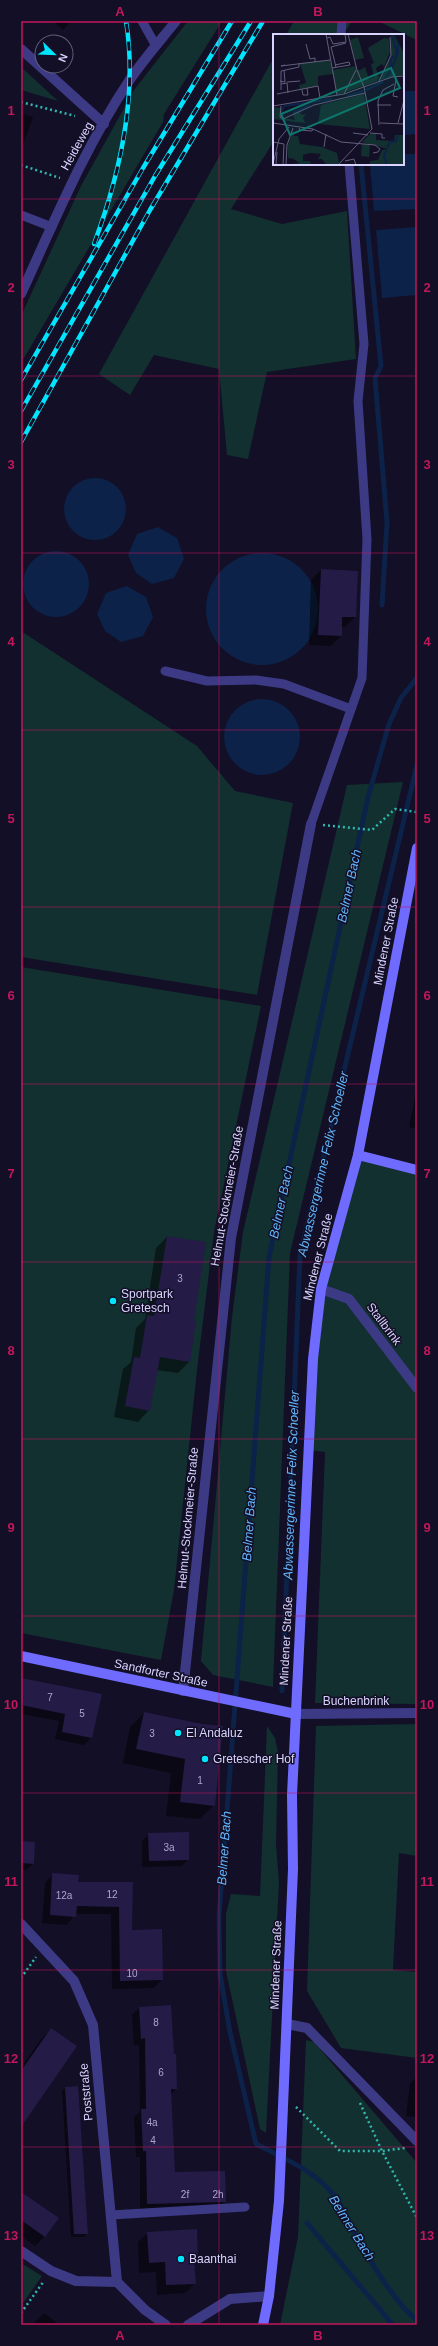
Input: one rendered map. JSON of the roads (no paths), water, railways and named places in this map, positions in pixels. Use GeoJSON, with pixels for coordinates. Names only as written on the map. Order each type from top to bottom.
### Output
{"type":"FeatureCollection","features":[{"type":"Feature","properties":{"kind":"main road","name":"Mindener Straße"},"geometry":{"type":"LineString","coordinates":[[263,2325],[269,2296],[279,2201],[287,2024],[296,1714],[313,1359],[321,1288],[358,1155],[417,848]]}},
{"type":"Feature","properties":{"kind":"main road"},"geometry":{"type":"LineString","coordinates":[[358,1155],[417,1170]]}},
{"type":"Feature","properties":{"kind":"main road","name":"Sandforter Straße"},"geometry":{"type":"LineString","coordinates":[[21,1656],[252,1707],[296,1714]]}},
{"type":"Feature","properties":{"kind":"street","name":"Heideweg"},"geometry":{"type":"LineString","coordinates":[[21,294],[72,182],[104,124],[130,81],[176,21]]}},
{"type":"Feature","properties":{"kind":"street"},"geometry":{"type":"LineString","coordinates":[[21,49],[104,124]]}},
{"type":"Feature","properties":{"kind":"street","name":"Helmut-Stockmeier-Straße"},"geometry":{"type":"LineString","coordinates":[[183,1691],[231,1238],[310,824]]}},
{"type":"Feature","properties":{"kind":"street","name":"Stallbrink"},"geometry":{"type":"LineString","coordinates":[[321,1288],[349,1299],[417,1388]]}},
{"type":"Feature","properties":{"kind":"street","name":"Buchenbrink"},"geometry":{"type":"LineString","coordinates":[[296,1714],[417,1714]]}},
{"type":"Feature","properties":{"kind":"street","name":"Poststraße"},"geometry":{"type":"LineString","coordinates":[[21,1924],[74,1981],[93,2025],[118,2282]]}},
{"type":"Feature","properties":{"kind":"street"},"geometry":{"type":"LineString","coordinates":[[287,2024],[307,2028],[413,2144]]}},
{"type":"Feature","properties":{"kind":"street"},"geometry":{"type":"LineString","coordinates":[[21,2251],[51,2271],[76,2281],[118,2282],[145,2310],[166,2325]]}},
{"type":"Feature","properties":{"kind":"street"},"geometry":{"type":"LineString","coordinates":[[188,2325],[230,2299],[269,2296]]}},
{"type":"Feature","properties":{"kind":"lane"},"geometry":{"type":"LineString","coordinates":[[142,21],[156,46]]}},
{"type":"Feature","properties":{"kind":"lane"},"geometry":{"type":"LineString","coordinates":[[341,34],[342,21]]}},
{"type":"Feature","properties":{"kind":"lane"},"geometry":{"type":"LineString","coordinates":[[310,824],[362,678],[367,539],[358,401],[364,344],[348,165]]}},
{"type":"Feature","properties":{"kind":"lane"},"geometry":{"type":"LineString","coordinates":[[21,215],[52,227]]}},
{"type":"Feature","properties":{"kind":"lane"},"geometry":{"type":"LineString","coordinates":[[165,671],[207,681],[256,680],[284,684],[351,709]]}},
{"type":"Feature","properties":{"kind":"lane"},"geometry":{"type":"LineString","coordinates":[[111,2215],[245,2207]]}},
{"type":"Feature","properties":{"kind":"water"},"geometry":{"type":"Polygon","coordinates":[[[404,91],[417,91],[417,134],[404,135],[404,91]]]}},
{"type":"Feature","properties":{"kind":"water"},"geometry":{"type":"Polygon","coordinates":[[[404,154],[417,154],[417,209],[374,211],[370,165],[404,165],[404,154]]]}},
{"type":"Feature","properties":{"kind":"water"},"geometry":{"type":"Polygon","coordinates":[[[417,227],[417,295],[382,298],[376,230],[417,227]]]}},
{"type":"Feature","properties":{"kind":"water"},"geometry":{"type":"Polygon","coordinates":[[[95,478],[107,480],[117,487],[124,497],[126,509],[124,521],[117,531],[107,538],[95,540],[83,538],[73,531],[66,521],[64,509],[66,497],[73,487],[83,480],[95,478]]]}},
{"type":"Feature","properties":{"kind":"water"},"geometry":{"type":"Polygon","coordinates":[[[158,527],[177,538],[184,559],[174,578],[152,584],[136,573],[128,555],[137,534],[158,527]]]}},
{"type":"Feature","properties":{"kind":"water"},"geometry":{"type":"Polygon","coordinates":[[[56,551],[68,554],[79,561],[86,572],[89,584],[86,596],[79,607],[68,614],[56,617],[44,614],[33,607],[26,596],[23,584],[26,572],[33,561],[44,554],[56,551]]]}},
{"type":"Feature","properties":{"kind":"water"},"geometry":{"type":"Polygon","coordinates":[[[262,553],[284,557],[302,569],[314,587],[318,609],[314,631],[302,649],[284,661],[262,665],[240,661],[222,649],[210,631],[206,609],[210,587],[222,569],[240,557],[262,553]]]}},
{"type":"Feature","properties":{"kind":"water"},"geometry":{"type":"Polygon","coordinates":[[[127,586],[146,597],[153,617],[143,636],[121,642],[105,631],[97,614],[106,593],[127,586]]]}},
{"type":"Feature","properties":{"kind":"water"},"geometry":{"type":"Polygon","coordinates":[[[262,699],[276,702],[289,710],[297,723],[300,737],[297,751],[289,764],[276,772],[262,775],[248,772],[235,764],[227,751],[224,737],[227,723],[235,710],[248,702],[262,699]]]}},
{"type":"Feature","properties":{"kind":"waterway"},"geometry":{"type":"LineString","coordinates":[[361,165],[381,366],[375,378],[387,522],[382,605]]}},
{"type":"Feature","properties":{"kind":"waterway","name":"Belmer Bach"},"geometry":{"type":"LineString","coordinates":[[417,678],[401,698],[389,724],[368,797],[269,1257],[219,1916],[220,1974],[230,2032],[256,2144],[299,2166],[329,2189],[340,2204],[356,2236],[380,2276],[399,2302],[417,2320]]}},
{"type":"Feature","properties":{"kind":"waterway","name":"Abwassergerinne Felix Schoeller"},"geometry":{"type":"LineString","coordinates":[[282,1691],[300,1255],[417,765]]}},
{"type":"Feature","properties":{"kind":"waterway","name":"Abwassergerinne Felix Schoeller"},"geometry":{"type":"LineString","coordinates":[[307,2223],[393,2325]]}},
{"type":"Feature","properties":{"kind":"railway"},"geometry":{"type":"LineString","coordinates":[[94,244],[112,190],[124,134],[130,78],[126,21]]}},
{"type":"Feature","properties":{"kind":"railway"},"geometry":{"type":"LineString","coordinates":[[21,380],[143,168],[232,21]]}},
{"type":"Feature","properties":{"kind":"railway"},"geometry":{"type":"LineString","coordinates":[[21,411],[155,176],[251,21]]}},
{"type":"Feature","properties":{"kind":"railway"},"geometry":{"type":"LineString","coordinates":[[21,442],[150,210],[263,21]]}},
{"type":"Feature","properties":{"kind":"place","name":"Sportpark Gretesch"},"geometry":{"type":"Point","coordinates":[113,1301]}},
{"type":"Feature","properties":{"kind":"place","name":"El Andaluz"},"geometry":{"type":"Point","coordinates":[178,1733]}},
{"type":"Feature","properties":{"kind":"place","name":"Gretescher Hof"},"geometry":{"type":"Point","coordinates":[205,1759]}},
{"type":"Feature","properties":{"kind":"place","name":"Baanthai"},"geometry":{"type":"Point","coordinates":[181,2259]}}]}
